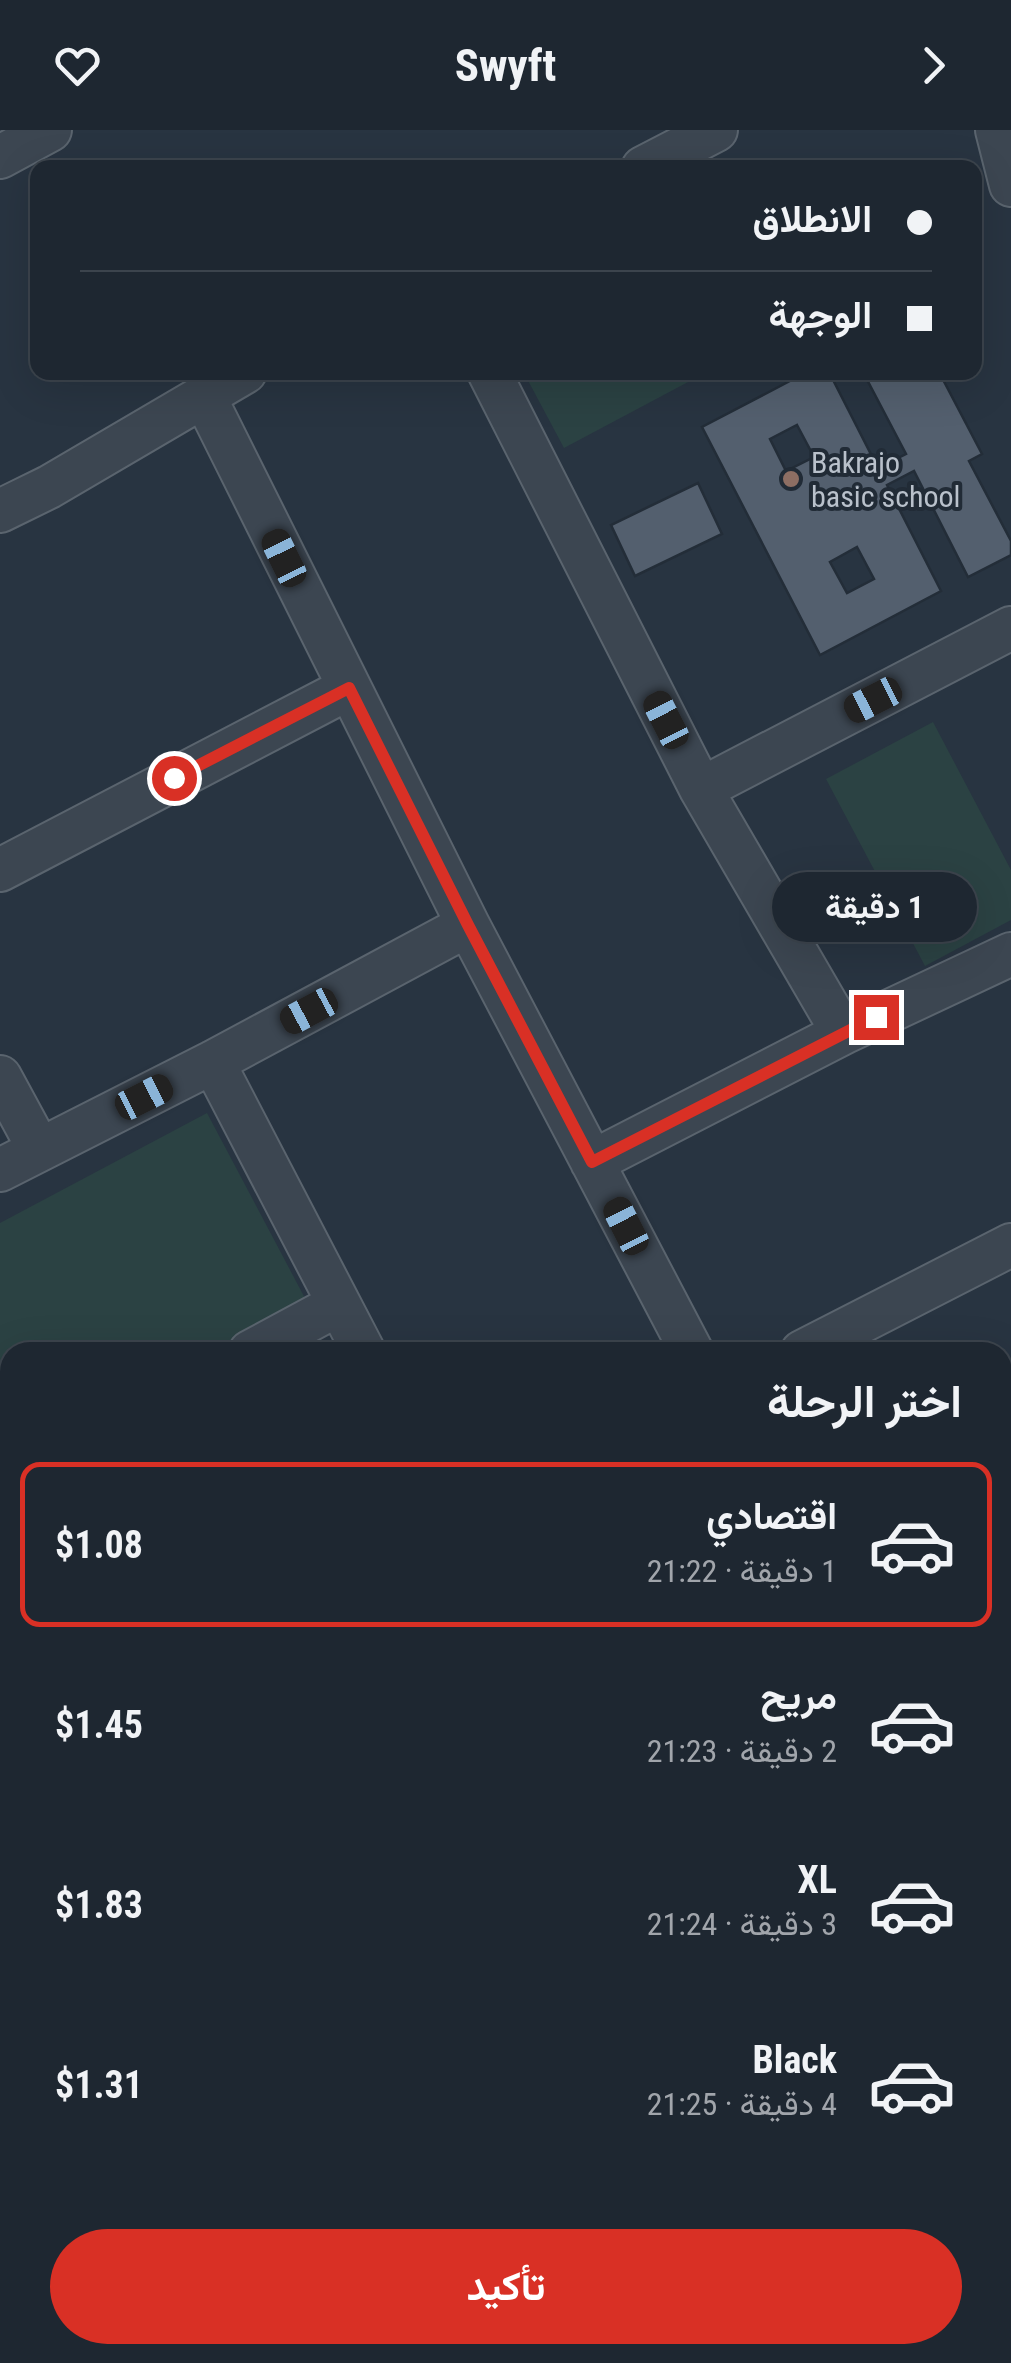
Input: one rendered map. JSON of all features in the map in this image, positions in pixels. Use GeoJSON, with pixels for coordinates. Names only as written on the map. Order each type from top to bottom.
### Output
{"type":"FeatureCollection","features":[{"type":"Feature","properties":{"kind":"street"},"geometry":{"type":"LineString","coordinates":[[0,157],[50,130]]}},
{"type":"Feature","properties":{"kind":"street"},"geometry":{"type":"LineString","coordinates":[[658,160],[716,130]]}},
{"type":"Feature","properties":{"kind":"street"},"geometry":{"type":"LineString","coordinates":[[998,130],[1011,185]]}},
{"type":"Feature","properties":{"kind":"street"},"geometry":{"type":"LineString","coordinates":[[0,511],[49,487],[231,380]]}},
{"type":"Feature","properties":{"kind":"street"},"geometry":{"type":"LineString","coordinates":[[493,380],[701,789],[842,1033]]}},
{"type":"Feature","properties":{"kind":"street"},"geometry":{"type":"LineString","coordinates":[[204,396],[468,925],[687,1342]]}},
{"type":"Feature","properties":{"kind":"street"},"geometry":{"type":"LineString","coordinates":[[701,789],[1011,628]]}},
{"type":"Feature","properties":{"kind":"street"},"geometry":{"type":"LineString","coordinates":[[0,870],[349,688]]}},
{"type":"Feature","properties":{"kind":"street"},"geometry":{"type":"LineString","coordinates":[[0,1170],[213,1062],[468,925]]}},
{"type":"Feature","properties":{"kind":"street"},"geometry":{"type":"LineString","coordinates":[[592,1162],[842,1033],[1011,954]]}},
{"type":"Feature","properties":{"kind":"street"},"geometry":{"type":"LineString","coordinates":[[213,1062],[359,1342]]}},
{"type":"Feature","properties":{"kind":"street"},"geometry":{"type":"LineString","coordinates":[[0,1077],[39,1149]]}},
{"type":"Feature","properties":{"kind":"street"},"geometry":{"type":"LineString","coordinates":[[822,1342],[1011,1245]]}},
{"type":"Feature","properties":{"kind":"street"},"geometry":{"type":"LineString","coordinates":[[269,1342],[339,1304]]}},
{"type":"Feature","properties":{"kind":"green space"},"geometry":{"type":"Polygon","coordinates":[[[528,380],[692,380],[564,448],[528,380]]]}},
{"type":"Feature","properties":{"kind":"green space"},"geometry":{"type":"Polygon","coordinates":[[[933,722],[1011,870],[1011,920],[925,966],[826,779],[933,722]]]}},
{"type":"Feature","properties":{"kind":"green space"},"geometry":{"type":"Polygon","coordinates":[[[207,1113],[307,1302],[232,1342],[0,1342],[0,1223],[207,1113]]]}},
{"type":"Feature","properties":{"kind":"building"},"geometry":{"type":"Polygon","coordinates":[[[792,380],[833,380],[878,468],[906,454],[867,380],[943,380],[982,454],[969,461],[1011,541],[1011,555],[968,577],[914,471],[887,485],[941,591],[820,655],[702,427],[792,380]],[[797,425],[770,439],[786,471],[814,457],[797,425]],[[857,547],[830,562],[847,593],[874,579],[857,547]]]}},
{"type":"Feature","properties":{"kind":"building"},"geometry":{"type":"Polygon","coordinates":[[[698,483],[722,534],[635,576],[611,525],[698,483]]]}},
{"type":"Feature","properties":{"kind":"place","name":"Bakrajo basic school"},"geometry":{"type":"Point","coordinates":[791,479]}},
{"type":"Feature","properties":{"kind":"route"},"geometry":{"type":"LineString","coordinates":[[174,778],[349,688],[592,1162],[876,1017]]}}]}
